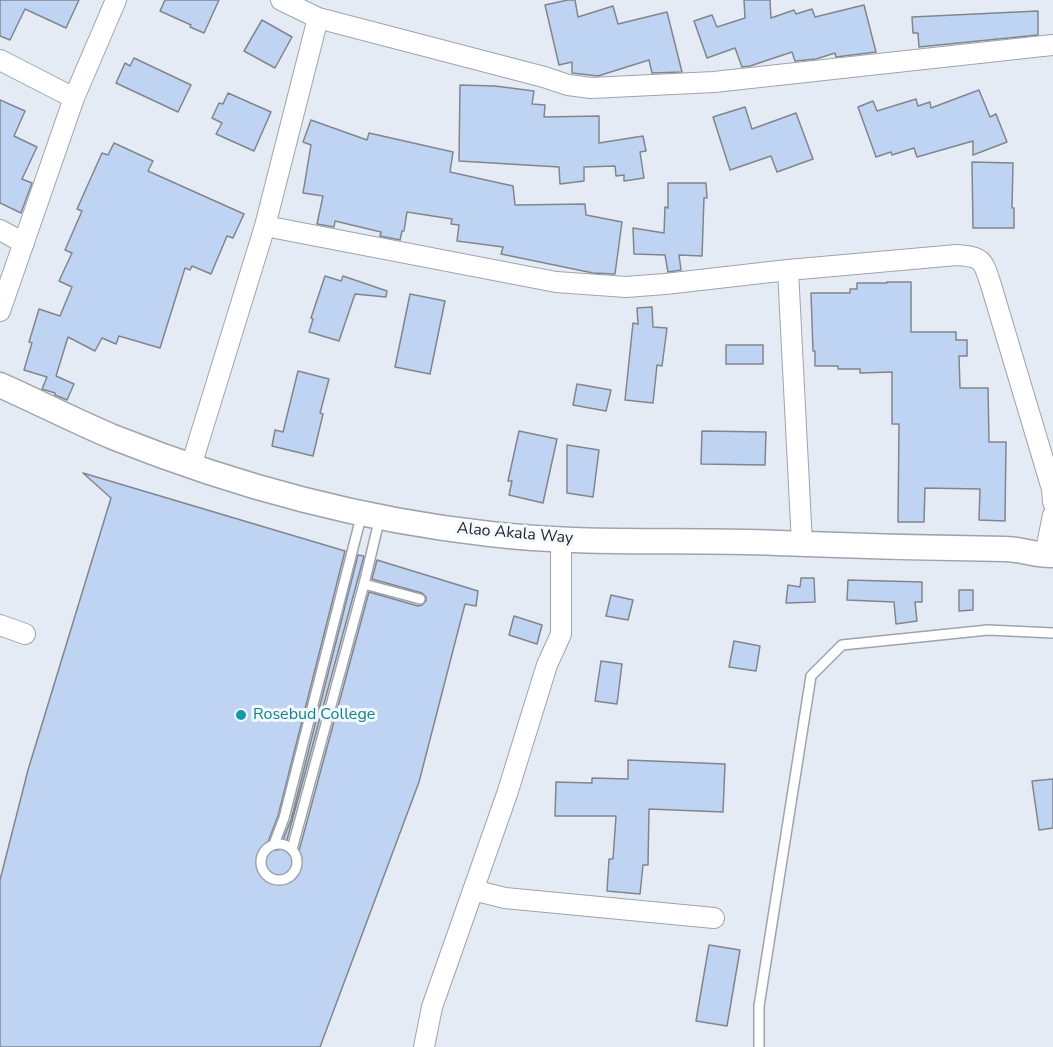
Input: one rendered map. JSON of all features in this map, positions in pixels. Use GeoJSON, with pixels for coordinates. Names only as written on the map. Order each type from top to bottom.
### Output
{"type":"FeatureCollection","features":[{"type":"Feature","properties":{"kind":"street"},"geometry":{"type":"LineString","coordinates":[[0,311],[74,98],[116,0]]}},
{"type":"Feature","properties":{"kind":"street"},"geometry":{"type":"LineString","coordinates":[[281,0],[318,18],[568,85],[591,88],[714,82],[1053,45]]}},
{"type":"Feature","properties":{"kind":"street"},"geometry":{"type":"LineString","coordinates":[[191,466],[265,226],[318,18]]}},
{"type":"Feature","properties":{"kind":"street"},"geometry":{"type":"LineString","coordinates":[[0,60],[74,98]]}},
{"type":"Feature","properties":{"kind":"street"},"geometry":{"type":"LineString","coordinates":[[265,226],[556,282],[591,286],[636,287],[788,270],[957,255],[973,256],[984,263],[1052,489],[1053,502]]}},
{"type":"Feature","properties":{"kind":"street"},"geometry":{"type":"LineString","coordinates":[[0,230],[24,243]]}},
{"type":"Feature","properties":{"kind":"street"},"geometry":{"type":"LineString","coordinates":[[788,270],[802,544]]}},
{"type":"Feature","properties":{"kind":"street","name":"Alao Akala Way"},"geometry":{"type":"LineString","coordinates":[[0,385],[113,436],[191,466],[270,490],[371,515],[431,526],[561,540],[753,542],[940,549],[1010,549],[1049,555]]}},
{"type":"Feature","properties":{"kind":"street"},"geometry":{"type":"LineString","coordinates":[[1049,555],[1053,515]]}},
{"type":"Feature","properties":{"kind":"street"},"geometry":{"type":"LineString","coordinates":[[424,1047],[432,1007],[507,794],[547,665],[561,634],[561,540]]}},
{"type":"Feature","properties":{"kind":"street"},"geometry":{"type":"LineString","coordinates":[[0,625],[25,634]]}},
{"type":"Feature","properties":{"kind":"street"},"geometry":{"type":"LineString","coordinates":[[473,890],[505,898],[714,918]]}},
{"type":"Feature","properties":{"kind":"lane"},"geometry":{"type":"LineString","coordinates":[[292,849],[364,584],[371,515]]}},
{"type":"Feature","properties":{"kind":"lane"},"geometry":{"type":"LineString","coordinates":[[274,844],[371,515]]}},
{"type":"Feature","properties":{"kind":"lane"},"geometry":{"type":"LineString","coordinates":[[364,584],[420,599]]}},
{"type":"Feature","properties":{"kind":"lane"},"geometry":{"type":"LineString","coordinates":[[759,1047],[759,1006],[811,676],[842,645],[988,630],[1053,633]]}},
{"type":"Feature","properties":{"kind":"lane"},"geometry":{"type":"LineString","coordinates":[[274,844],[287,845],[297,857],[297,867],[292,875],[284,880],[274,880],[265,875],[261,867],[261,857],[265,849],[274,844]]}},
{"type":"Feature","properties":{"kind":"building"},"geometry":{"type":"Polygon","coordinates":[[[0,0],[79,0],[66,28],[25,9],[10,40],[0,36],[0,0]]]}},
{"type":"Feature","properties":{"kind":"building"},"geometry":{"type":"Polygon","coordinates":[[[165,0],[219,0],[204,33],[160,11],[165,0]]]}},
{"type":"Feature","properties":{"kind":"building"},"geometry":{"type":"Polygon","coordinates":[[[575,0],[578,17],[613,6],[618,24],[667,12],[682,72],[652,73],[649,60],[598,76],[572,73],[572,62],[559,65],[545,5],[575,0]]]}},
{"type":"Feature","properties":{"kind":"building"},"geometry":{"type":"Polygon","coordinates":[[[744,0],[770,0],[771,18],[794,10],[796,14],[812,9],[815,17],[864,5],[876,52],[836,57],[835,53],[816,59],[795,61],[792,52],[742,67],[735,48],[707,58],[694,21],[712,15],[717,27],[745,18],[744,0]]]}},
{"type":"Feature","properties":{"kind":"building"},"geometry":{"type":"Polygon","coordinates":[[[1038,11],[1038,35],[919,47],[918,33],[913,33],[912,17],[1038,11]]]}},
{"type":"Feature","properties":{"kind":"building"},"geometry":{"type":"Polygon","coordinates":[[[262,20],[292,37],[275,68],[244,51],[262,20]]]}},
{"type":"Feature","properties":{"kind":"building"},"geometry":{"type":"Polygon","coordinates":[[[134,58],[191,85],[178,112],[116,83],[125,63],[130,66],[134,58]]]}},
{"type":"Feature","properties":{"kind":"building"},"geometry":{"type":"Polygon","coordinates":[[[460,85],[495,86],[534,91],[532,104],[545,105],[544,117],[599,116],[599,143],[643,136],[646,151],[640,152],[644,178],[624,181],[624,175],[616,176],[615,166],[584,167],[584,181],[560,184],[559,167],[459,161],[460,85]]]}},
{"type":"Feature","properties":{"kind":"building"},"geometry":{"type":"Polygon","coordinates":[[[979,90],[990,117],[996,114],[1007,142],[973,155],[973,141],[917,157],[914,148],[876,157],[858,107],[873,101],[877,111],[916,99],[918,106],[930,102],[931,108],[979,90]]]}},
{"type":"Feature","properties":{"kind":"building"},"geometry":{"type":"Polygon","coordinates":[[[228,93],[271,112],[254,151],[216,134],[222,123],[212,118],[219,103],[223,104],[228,93]]]}},
{"type":"Feature","properties":{"kind":"building"},"geometry":{"type":"Polygon","coordinates":[[[0,100],[25,111],[14,136],[37,147],[22,179],[32,183],[21,213],[0,203],[0,100]]]}},
{"type":"Feature","properties":{"kind":"building"},"geometry":{"type":"Polygon","coordinates":[[[745,107],[752,129],[796,113],[813,159],[777,172],[771,156],[730,170],[713,117],[745,107]]]}},
{"type":"Feature","properties":{"kind":"building"},"geometry":{"type":"Polygon","coordinates":[[[311,120],[367,140],[369,133],[453,152],[450,172],[513,186],[515,205],[585,204],[586,215],[622,222],[615,274],[593,273],[501,254],[503,247],[457,241],[459,225],[451,224],[452,219],[407,212],[400,240],[380,236],[381,232],[335,221],[334,227],[317,224],[323,196],[303,193],[311,145],[303,142],[311,120]]]}},
{"type":"Feature","properties":{"kind":"building"},"geometry":{"type":"Polygon","coordinates":[[[114,143],[153,161],[148,171],[244,214],[233,238],[227,236],[211,274],[192,266],[190,270],[185,268],[160,348],[119,336],[116,344],[102,338],[95,351],[68,337],[56,376],[74,384],[67,400],[42,389],[47,377],[24,370],[32,343],[29,342],[39,309],[60,316],[72,287],[59,281],[72,253],[65,250],[82,211],[77,209],[102,153],[108,155],[114,143]]]}},
{"type":"Feature","properties":{"kind":"building"},"geometry":{"type":"Polygon","coordinates":[[[972,162],[1013,163],[1014,228],[973,228],[972,162]]]}},
{"type":"Feature","properties":{"kind":"building"},"geometry":{"type":"Polygon","coordinates":[[[668,183],[706,183],[707,198],[704,198],[702,256],[679,255],[681,270],[668,272],[665,255],[634,254],[633,228],[664,233],[665,207],[668,208],[668,183]]]}},
{"type":"Feature","properties":{"kind":"building"},"geometry":{"type":"Polygon","coordinates":[[[325,276],[341,281],[343,276],[387,291],[386,297],[355,294],[339,341],[309,332],[313,319],[311,318],[325,276]]]}},
{"type":"Feature","properties":{"kind":"building"},"geometry":{"type":"Polygon","coordinates":[[[911,282],[911,332],[956,332],[956,340],[967,340],[967,356],[959,356],[960,388],[988,388],[989,442],[1006,442],[1005,521],[979,520],[980,489],[925,488],[924,522],[898,522],[899,424],[892,424],[892,372],[860,373],[860,369],[815,366],[811,293],[850,293],[850,289],[857,289],[857,283],[911,282]]]}},
{"type":"Feature","properties":{"kind":"building"},"geometry":{"type":"Polygon","coordinates":[[[410,294],[445,301],[430,374],[395,367],[410,294]]]}},
{"type":"Feature","properties":{"kind":"building"},"geometry":{"type":"Polygon","coordinates":[[[652,307],[653,327],[667,328],[662,366],[657,365],[653,403],[625,400],[633,323],[638,324],[637,308],[652,307]]]}},
{"type":"Feature","properties":{"kind":"building"},"geometry":{"type":"Polygon","coordinates":[[[726,345],[763,345],[763,364],[726,364],[726,345]]]}},
{"type":"Feature","properties":{"kind":"building"},"geometry":{"type":"Polygon","coordinates":[[[298,371],[329,379],[320,413],[323,414],[313,456],[272,446],[275,430],[283,432],[298,371]]]}},
{"type":"Feature","properties":{"kind":"building"},"geometry":{"type":"Polygon","coordinates":[[[577,384],[611,390],[606,411],[573,405],[577,384]]]}},
{"type":"Feature","properties":{"kind":"building"},"geometry":{"type":"Polygon","coordinates":[[[519,431],[557,439],[543,503],[509,495],[512,481],[508,481],[519,431]]]}},
{"type":"Feature","properties":{"kind":"building"},"geometry":{"type":"Polygon","coordinates":[[[702,431],[766,432],[765,465],[701,464],[702,431]]]}},
{"type":"Feature","properties":{"kind":"building"},"geometry":{"type":"Polygon","coordinates":[[[567,445],[599,450],[593,497],[567,493],[567,445]]]}},
{"type":"Feature","properties":{"kind":"building","name":"Rosebud College"},"geometry":{"type":"Polygon","coordinates":[[[83,473],[345,551],[278,816],[268,842],[268,848],[272,850],[278,850],[280,847],[291,820],[358,555],[364,556],[285,847],[290,855],[299,851],[369,592],[418,606],[426,601],[422,593],[372,579],[377,560],[478,591],[476,606],[465,604],[419,782],[320,1047],[0,1047],[0,880],[28,770],[111,498],[83,473]]]}},
{"type":"Feature","properties":{"kind":"building"},"geometry":{"type":"Polygon","coordinates":[[[801,578],[814,578],[815,602],[786,603],[788,585],[800,587],[801,578]]]}},
{"type":"Feature","properties":{"kind":"building"},"geometry":{"type":"Polygon","coordinates":[[[848,580],[922,582],[922,602],[915,602],[917,621],[896,624],[894,602],[847,600],[848,580]]]}},
{"type":"Feature","properties":{"kind":"building"},"geometry":{"type":"Polygon","coordinates":[[[959,590],[973,590],[973,610],[959,611],[959,590]]]}},
{"type":"Feature","properties":{"kind":"building"},"geometry":{"type":"Polygon","coordinates":[[[611,595],[633,600],[628,620],[606,616],[611,595]]]}},
{"type":"Feature","properties":{"kind":"building"},"geometry":{"type":"Polygon","coordinates":[[[514,616],[542,625],[537,644],[509,635],[514,616]]]}},
{"type":"Feature","properties":{"kind":"building"},"geometry":{"type":"Polygon","coordinates":[[[734,641],[760,646],[756,671],[729,667],[734,641]]]}},
{"type":"Feature","properties":{"kind":"building"},"geometry":{"type":"Polygon","coordinates":[[[601,661],[622,664],[617,704],[595,701],[601,661]]]}},
{"type":"Feature","properties":{"kind":"building"},"geometry":{"type":"Polygon","coordinates":[[[628,760],[725,764],[723,812],[649,809],[648,865],[643,865],[640,894],[607,891],[609,859],[613,859],[616,816],[555,816],[556,782],[592,783],[592,778],[628,779],[628,760]]]}},
{"type":"Feature","properties":{"kind":"building"},"geometry":{"type":"Polygon","coordinates":[[[1053,779],[1053,828],[1039,830],[1032,781],[1053,779]]]}},
{"type":"Feature","properties":{"kind":"building"},"geometry":{"type":"Polygon","coordinates":[[[709,945],[740,950],[727,1026],[696,1021],[709,945]]]}},
{"type":"Feature","properties":{"kind":"place","name":"Rosebud College"},"geometry":{"type":"Point","coordinates":[241,715]}}]}
